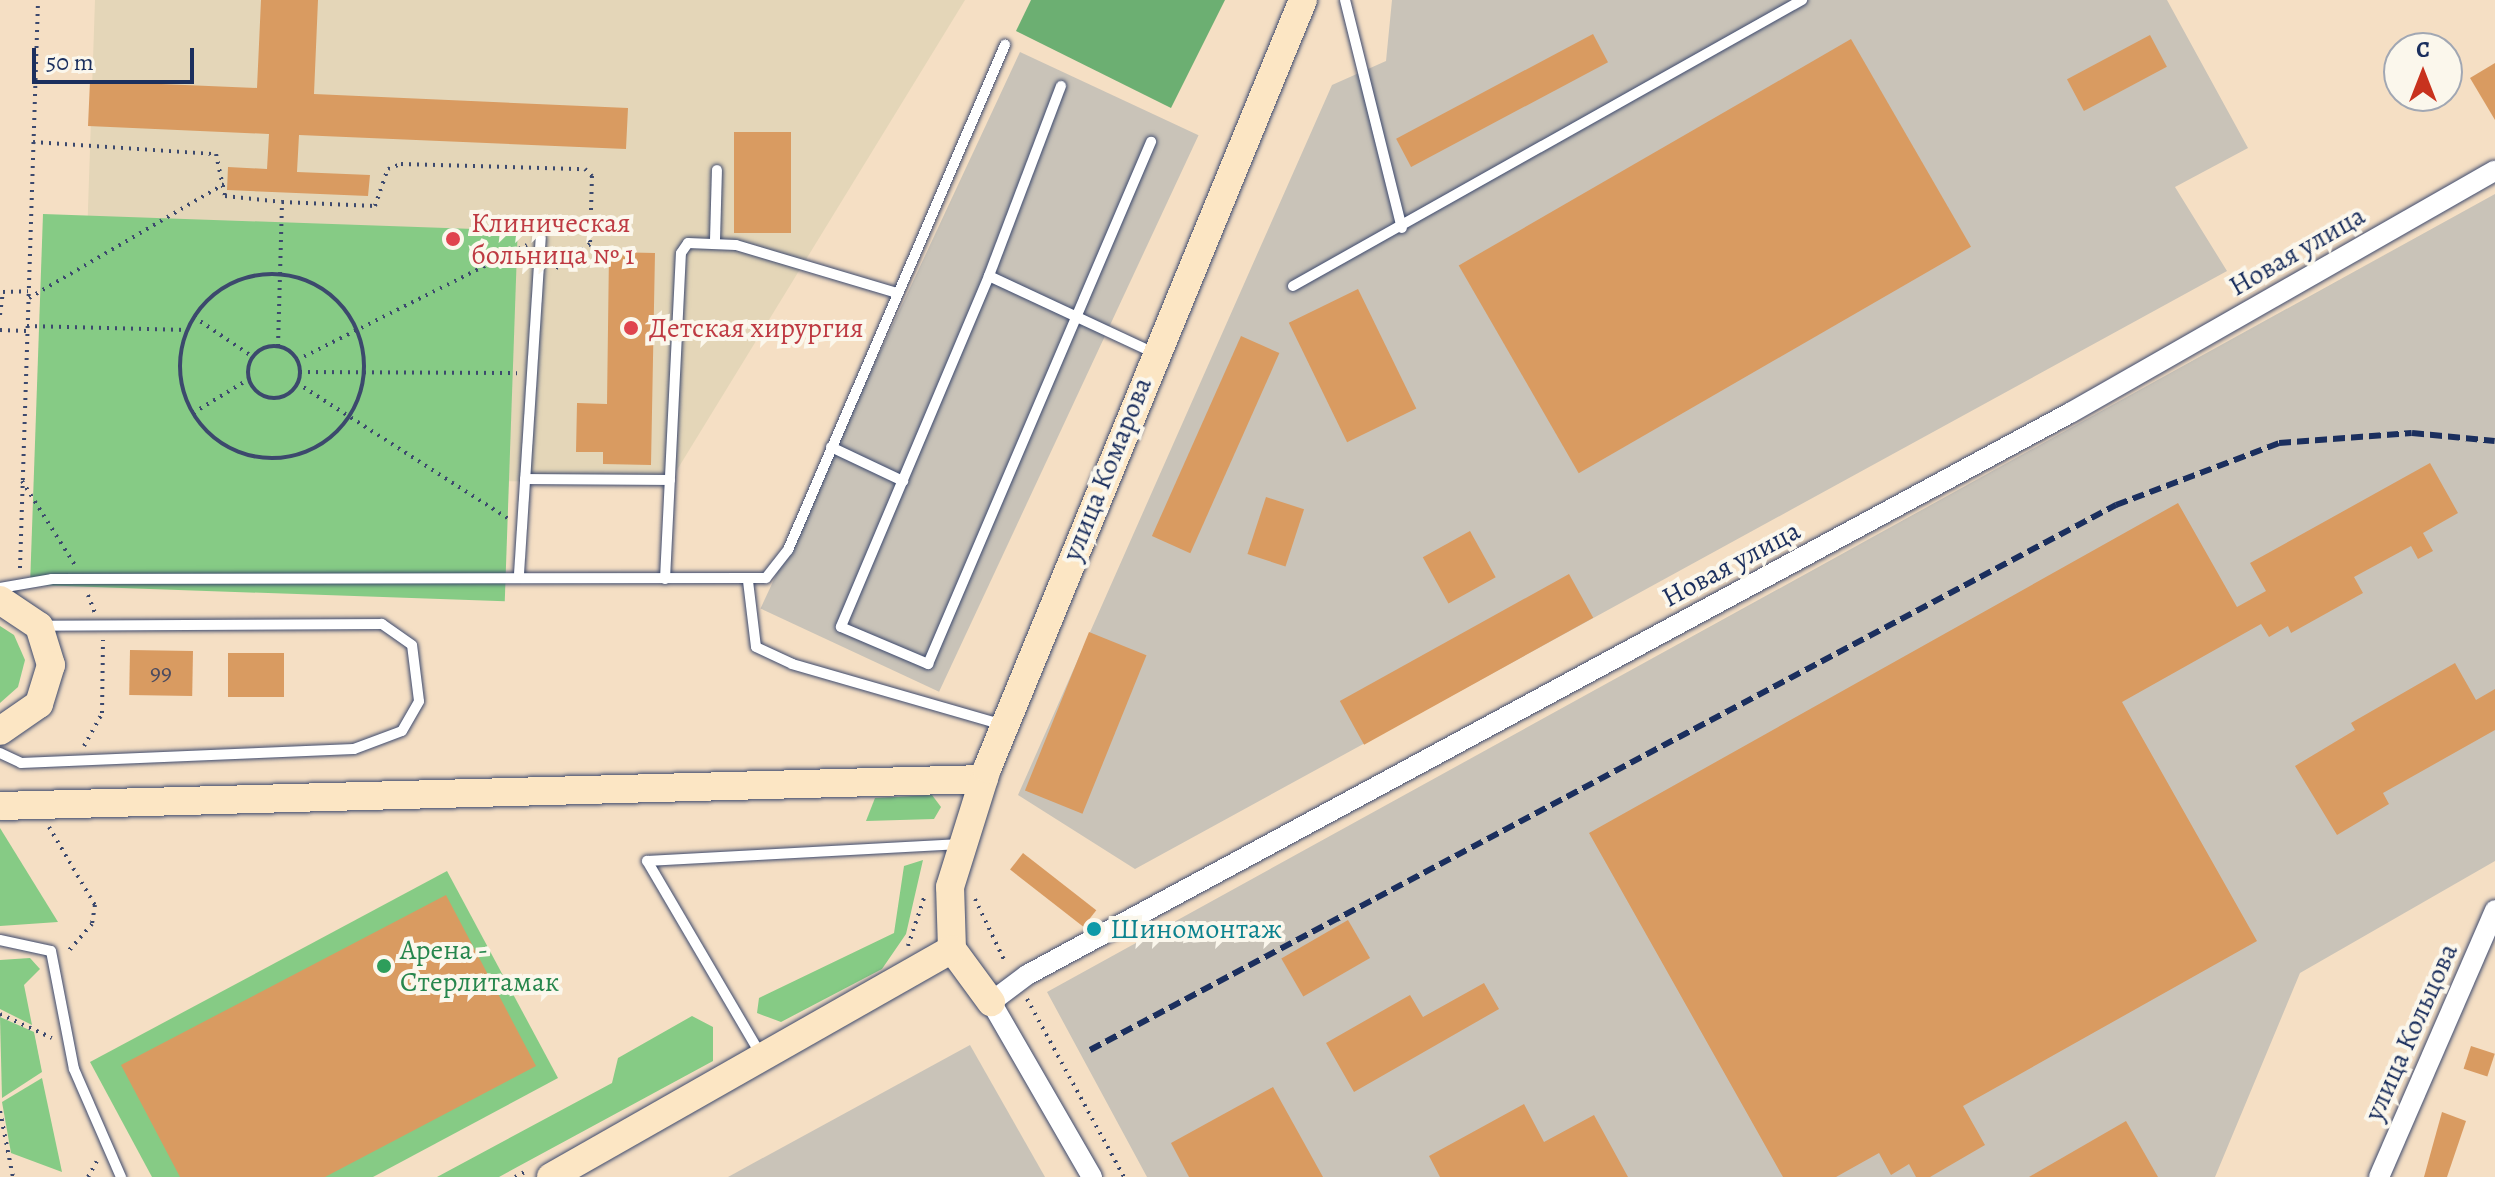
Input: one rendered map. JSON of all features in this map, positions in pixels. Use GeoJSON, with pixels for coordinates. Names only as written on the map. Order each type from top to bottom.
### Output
{"type":"FeatureCollection","features":[{"type":"Feature","properties":{"kind":"street","name":"улица Комарова"},"geometry":{"type":"LineString","coordinates":[[952,949],[949,900],[961,844],[984,779],[1154,353],[1303,0]]}},
{"type":"Feature","properties":{"kind":"street","name":"Новая улица"},"geometry":{"type":"LineString","coordinates":[[991,1002],[1027,975],[2070,413],[2495,171]]}},
{"type":"Feature","properties":{"kind":"street"},"geometry":{"type":"LineString","coordinates":[[0,731],[25,719],[48,685],[51,665],[39,626],[10,591]]}},
{"type":"Feature","properties":{"kind":"street"},"geometry":{"type":"LineString","coordinates":[[0,806],[984,779]]}},
{"type":"Feature","properties":{"kind":"street","name":"улица Кольцова"},"geometry":{"type":"LineString","coordinates":[[2379,1177],[2495,910]]}},
{"type":"Feature","properties":{"kind":"street"},"geometry":{"type":"LineString","coordinates":[[546,1170],[764,1061],[952,949],[991,1002],[1092,1177]]}},
{"type":"Feature","properties":{"kind":"lane"},"geometry":{"type":"LineString","coordinates":[[1345,0],[1402,228]]}},
{"type":"Feature","properties":{"kind":"lane"},"geometry":{"type":"LineString","coordinates":[[1293,286],[1402,228],[1802,0]]}},
{"type":"Feature","properties":{"kind":"lane"},"geometry":{"type":"LineString","coordinates":[[0,588],[10,591],[519,574],[748,581],[779,568],[1005,45]]}},
{"type":"Feature","properties":{"kind":"lane"},"geometry":{"type":"LineString","coordinates":[[1061,86],[989,276],[841,627],[928,664],[1151,142]]}},
{"type":"Feature","properties":{"kind":"lane"},"geometry":{"type":"LineString","coordinates":[[715,240],[717,170]]}},
{"type":"Feature","properties":{"kind":"lane"},"geometry":{"type":"LineString","coordinates":[[519,574],[541,238]]}},
{"type":"Feature","properties":{"kind":"lane"},"geometry":{"type":"LineString","coordinates":[[665,579],[681,253],[698,239],[715,240],[897,293]]}},
{"type":"Feature","properties":{"kind":"lane"},"geometry":{"type":"LineString","coordinates":[[989,276],[1154,353]]}},
{"type":"Feature","properties":{"kind":"lane"},"geometry":{"type":"LineString","coordinates":[[831,447],[903,481]]}},
{"type":"Feature","properties":{"kind":"lane"},"geometry":{"type":"LineString","coordinates":[[525,479],[670,480]]}},
{"type":"Feature","properties":{"kind":"lane"},"geometry":{"type":"LineString","coordinates":[[748,581],[756,647],[1004,725]]}},
{"type":"Feature","properties":{"kind":"lane"},"geometry":{"type":"LineString","coordinates":[[0,753],[21,763],[354,749],[402,731],[419,701],[412,645],[382,624],[39,626]]}},
{"type":"Feature","properties":{"kind":"lane"},"geometry":{"type":"LineString","coordinates":[[764,1061],[647,861],[961,844]]}},
{"type":"Feature","properties":{"kind":"lane"},"geometry":{"type":"LineString","coordinates":[[0,940],[39,944],[57,964],[70,1046],[102,1147],[121,1177]]}},
{"type":"Feature","properties":{"kind":"path"},"geometry":{"type":"LineString","coordinates":[[10,591],[27,329],[38,0]]}},
{"type":"Feature","properties":{"kind":"path"},"geometry":{"type":"LineString","coordinates":[[33,142],[216,154],[229,199],[282,202],[375,206],[388,169],[401,164],[585,169],[592,176],[590,244],[556,268],[537,299]]}},
{"type":"Feature","properties":{"kind":"path"},"geometry":{"type":"LineString","coordinates":[[28,299],[224,184]]}},
{"type":"Feature","properties":{"kind":"path"},"geometry":{"type":"LineString","coordinates":[[278,346],[282,202]]}},
{"type":"Feature","properties":{"kind":"path"},"geometry":{"type":"LineString","coordinates":[[297,360],[541,238]]}},
{"type":"Feature","properties":{"kind":"path"},"geometry":{"type":"LineString","coordinates":[[280,275],[327,292],[356,330],[364,373],[349,416],[319,446],[260,458],[230,449],[193,413],[180,376],[188,330],[194,317],[240,279],[280,275]]}},
{"type":"Feature","properties":{"kind":"path"},"geometry":{"type":"LineString","coordinates":[[0,315],[3,292],[28,291]]}},
{"type":"Feature","properties":{"kind":"path"},"geometry":{"type":"LineString","coordinates":[[194,317],[253,357]]}},
{"type":"Feature","properties":{"kind":"path"},"geometry":{"type":"LineString","coordinates":[[0,330],[188,330]]}},
{"type":"Feature","properties":{"kind":"path"},"geometry":{"type":"LineString","coordinates":[[253,357],[278,346]]}},
{"type":"Feature","properties":{"kind":"path"},"geometry":{"type":"LineString","coordinates":[[253,357],[249,379],[259,393],[276,398],[297,383],[300,372],[297,360],[278,346]]}},
{"type":"Feature","properties":{"kind":"path"},"geometry":{"type":"LineString","coordinates":[[300,372],[533,374]]}},
{"type":"Feature","properties":{"kind":"path"},"geometry":{"type":"LineString","coordinates":[[193,413],[249,379]]}},
{"type":"Feature","properties":{"kind":"path"},"geometry":{"type":"LineString","coordinates":[[297,383],[522,528]]}},
{"type":"Feature","properties":{"kind":"path"},"geometry":{"type":"LineString","coordinates":[[904,955],[926,889]]}},
{"type":"Feature","properties":{"kind":"path"},"geometry":{"type":"LineString","coordinates":[[57,964],[92,924],[95,905]]}},
{"type":"Feature","properties":{"kind":"path"},"geometry":{"type":"LineString","coordinates":[[1026,996],[1124,1177]]}},
{"type":"Feature","properties":{"kind":"path"},"geometry":{"type":"LineString","coordinates":[[0,1014],[70,1046]]}},
{"type":"Feature","properties":{"kind":"path"},"geometry":{"type":"LineString","coordinates":[[0,1111],[13,1177]]}},
{"type":"Feature","properties":{"kind":"path"},"geometry":{"type":"LineString","coordinates":[[515,1177],[546,1170]]}},
{"type":"Feature","properties":{"kind":"shaded area","name":"Клиническая больница № 1"},"geometry":{"type":"Polygon","coordinates":[[[95,0],[965,0],[669,483],[79,477],[95,0]]]}},
{"type":"Feature","properties":{"kind":"shaded area"},"geometry":{"type":"Polygon","coordinates":[[[1392,0],[2167,0],[2248,148],[2175,187],[2227,271],[1135,869],[1018,795],[1332,85],[1386,61],[1392,0]]]}},
{"type":"Feature","properties":{"kind":"shaded area"},"geometry":{"type":"Polygon","coordinates":[[[1020,52],[1199,135],[939,692],[761,608],[1020,52]]]}},
{"type":"Feature","properties":{"kind":"shaded area"},"geometry":{"type":"Polygon","coordinates":[[[2495,194],[2495,861],[2300,973],[2215,1177],[1147,1177],[1047,992],[2495,194]]]}},
{"type":"Feature","properties":{"kind":"shaded area"},"geometry":{"type":"Polygon","coordinates":[[[970,1045],[1045,1177],[728,1177],[970,1045]]]}},
{"type":"Feature","properties":{"kind":"green space"},"geometry":{"type":"Polygon","coordinates":[[[1031,0],[1225,0],[1171,108],[1016,31],[1031,0]]]}},
{"type":"Feature","properties":{"kind":"green space"},"geometry":{"type":"Polygon","coordinates":[[[43,214],[518,231],[505,601],[30,585],[43,214]]]}},
{"type":"Feature","properties":{"kind":"green space"},"geometry":{"type":"Polygon","coordinates":[[[0,626],[14,635],[25,660],[18,687],[0,703],[0,626]]]}},
{"type":"Feature","properties":{"kind":"green space"},"geometry":{"type":"Polygon","coordinates":[[[932,795],[941,807],[934,819],[866,821],[875,798],[932,795]]]}},
{"type":"Feature","properties":{"kind":"green space"},"geometry":{"type":"Polygon","coordinates":[[[0,828],[58,922],[0,926],[0,828]]]}},
{"type":"Feature","properties":{"kind":"green space"},"geometry":{"type":"Polygon","coordinates":[[[923,860],[906,934],[882,969],[781,1022],[757,1013],[759,998],[894,933],[904,866],[923,860]]]}},
{"type":"Feature","properties":{"kind":"green space","name":"Арена - Стерлитамак"},"geometry":{"type":"Polygon","coordinates":[[[447,871],[558,1078],[373,1177],[152,1177],[90,1062],[447,871]]]}},
{"type":"Feature","properties":{"kind":"green space"},"geometry":{"type":"Polygon","coordinates":[[[30,958],[40,969],[24,985],[32,1025],[0,1009],[0,960],[30,958]]]}},
{"type":"Feature","properties":{"kind":"green space"},"geometry":{"type":"Polygon","coordinates":[[[692,1016],[713,1027],[713,1061],[499,1177],[437,1177],[612,1083],[618,1058],[692,1016]]]}},
{"type":"Feature","properties":{"kind":"green space"},"geometry":{"type":"Polygon","coordinates":[[[0,1017],[34,1032],[42,1072],[2,1098],[0,1017]]]}},
{"type":"Feature","properties":{"kind":"green space"},"geometry":{"type":"Polygon","coordinates":[[[42,1078],[62,1172],[11,1153],[2,1102],[42,1078]]]}},
{"type":"Feature","properties":{"kind":"building"},"geometry":{"type":"Polygon","coordinates":[[[261,0],[318,0],[314,94],[628,108],[626,149],[299,135],[297,172],[370,175],[368,196],[227,190],[228,167],[267,169],[269,134],[88,126],[90,81],[257,88],[261,0]]]}},
{"type":"Feature","properties":{"kind":"building"},"geometry":{"type":"Polygon","coordinates":[[[1593,34],[1608,62],[1411,167],[1396,139],[1593,34]]]}},
{"type":"Feature","properties":{"kind":"building"},"geometry":{"type":"Polygon","coordinates":[[[2150,35],[2167,67],[2084,111],[2067,79],[2150,35]]]}},
{"type":"Feature","properties":{"kind":"building"},"geometry":{"type":"Polygon","coordinates":[[[1851,39],[1971,247],[1579,473],[1459,266],[1851,39]]]}},
{"type":"Feature","properties":{"kind":"building"},"geometry":{"type":"Polygon","coordinates":[[[2495,63],[2495,120],[2470,78],[2495,63]]]}},
{"type":"Feature","properties":{"kind":"building"},"geometry":{"type":"Polygon","coordinates":[[[734,132],[791,132],[791,233],[734,233],[734,132]]]}},
{"type":"Feature","properties":{"kind":"building","name":"Детская хирургия"},"geometry":{"type":"Polygon","coordinates":[[[609,252],[655,253],[651,465],[603,464],[603,452],[576,452],[577,403],[607,404],[609,252]]]}},
{"type":"Feature","properties":{"kind":"building"},"geometry":{"type":"Polygon","coordinates":[[[1358,289],[1416,409],[1347,442],[1289,323],[1358,289]]]}},
{"type":"Feature","properties":{"kind":"building"},"geometry":{"type":"Polygon","coordinates":[[[1241,336],[1279,353],[1190,553],[1152,536],[1241,336]]]}},
{"type":"Feature","properties":{"kind":"building"},"geometry":{"type":"Polygon","coordinates":[[[2430,463],[2458,513],[2423,533],[2433,551],[2418,559],[2411,546],[2354,577],[2363,593],[2291,633],[2288,626],[2269,637],[2261,624],[2122,702],[2257,941],[1963,1106],[1985,1145],[1930,1177],[1916,1177],[1909,1164],[1891,1175],[1879,1153],[1836,1177],[1783,1177],[1589,833],[2178,503],[2237,607],[2266,591],[2250,563],[2430,463]]]}},
{"type":"Feature","properties":{"kind":"building"},"geometry":{"type":"Polygon","coordinates":[[[1266,497],[1304,509],[1286,566],[1247,554],[1266,497]]]}},
{"type":"Feature","properties":{"kind":"building"},"geometry":{"type":"Polygon","coordinates":[[[1470,531],[1496,577],[1448,604],[1423,557],[1470,531]]]}},
{"type":"Feature","properties":{"kind":"building"},"geometry":{"type":"Polygon","coordinates":[[[1569,574],[1593,618],[1364,745],[1340,701],[1569,574]]]}},
{"type":"Feature","properties":{"kind":"building"},"geometry":{"type":"Polygon","coordinates":[[[1089,632],[1146,655],[1082,814],[1025,791],[1089,632]]]}},
{"type":"Feature","properties":{"kind":"building"},"geometry":{"type":"Polygon","coordinates":[[[130,650],[193,651],[192,696],[129,695],[130,650]]]}},
{"type":"Feature","properties":{"kind":"building"},"geometry":{"type":"Polygon","coordinates":[[[228,653],[284,653],[284,697],[228,697],[228,653]]]}},
{"type":"Feature","properties":{"kind":"building"},"geometry":{"type":"Polygon","coordinates":[[[2455,663],[2476,700],[2495,689],[2495,730],[2383,793],[2389,804],[2337,835],[2295,766],[2355,730],[2351,723],[2455,663]]]}},
{"type":"Feature","properties":{"kind":"building"},"geometry":{"type":"Polygon","coordinates":[[[1023,853],[1096,910],[1083,927],[1010,870],[1023,853]]]}},
{"type":"Feature","properties":{"kind":"building","name":"Арена - Стерлитамак"},"geometry":{"type":"Polygon","coordinates":[[[446,895],[536,1066],[325,1177],[180,1177],[121,1065],[446,895]]]}},
{"type":"Feature","properties":{"kind":"building"},"geometry":{"type":"Polygon","coordinates":[[[1348,920],[1370,958],[1303,997],[1281,958],[1348,920]]]}},
{"type":"Feature","properties":{"kind":"building"},"geometry":{"type":"Polygon","coordinates":[[[1484,983],[1499,1009],[1354,1092],[1326,1043],[1410,995],[1423,1017],[1484,983]]]}},
{"type":"Feature","properties":{"kind":"building"},"geometry":{"type":"Polygon","coordinates":[[[2471,1046],[2495,1054],[2487,1077],[2464,1069],[2471,1046]]]}},
{"type":"Feature","properties":{"kind":"building"},"geometry":{"type":"Polygon","coordinates":[[[1273,1087],[1323,1177],[1189,1177],[1171,1143],[1273,1087]]]}},
{"type":"Feature","properties":{"kind":"building"},"geometry":{"type":"Polygon","coordinates":[[[1524,1104],[1544,1142],[1594,1115],[1628,1177],[1440,1177],[1429,1156],[1524,1104]]]}},
{"type":"Feature","properties":{"kind":"building"},"geometry":{"type":"Polygon","coordinates":[[[2442,1112],[2466,1121],[2447,1177],[2424,1177],[2442,1112]]]}},
{"type":"Feature","properties":{"kind":"building"},"geometry":{"type":"Polygon","coordinates":[[[2126,1121],[2158,1177],[2029,1177],[2126,1121]]]}},
{"type":"Feature","properties":{"kind":"railway"},"geometry":{"type":"LineString","coordinates":[[1090,1050],[2116,505],[2279,443],[2412,433],[2495,441]]}},
{"type":"Feature","properties":{"kind":"place","name":"Клиническая больница № 1"},"geometry":{"type":"Point","coordinates":[453,239]}},
{"type":"Feature","properties":{"kind":"place","name":"Детская хирургия"},"geometry":{"type":"Point","coordinates":[631,328]}},
{"type":"Feature","properties":{"kind":"place","name":"Шиномонтаж"},"geometry":{"type":"Point","coordinates":[1094,929]}},
{"type":"Feature","properties":{"kind":"place","name":"Арена - Стерлитамак"},"geometry":{"type":"Point","coordinates":[384,966]}}]}
